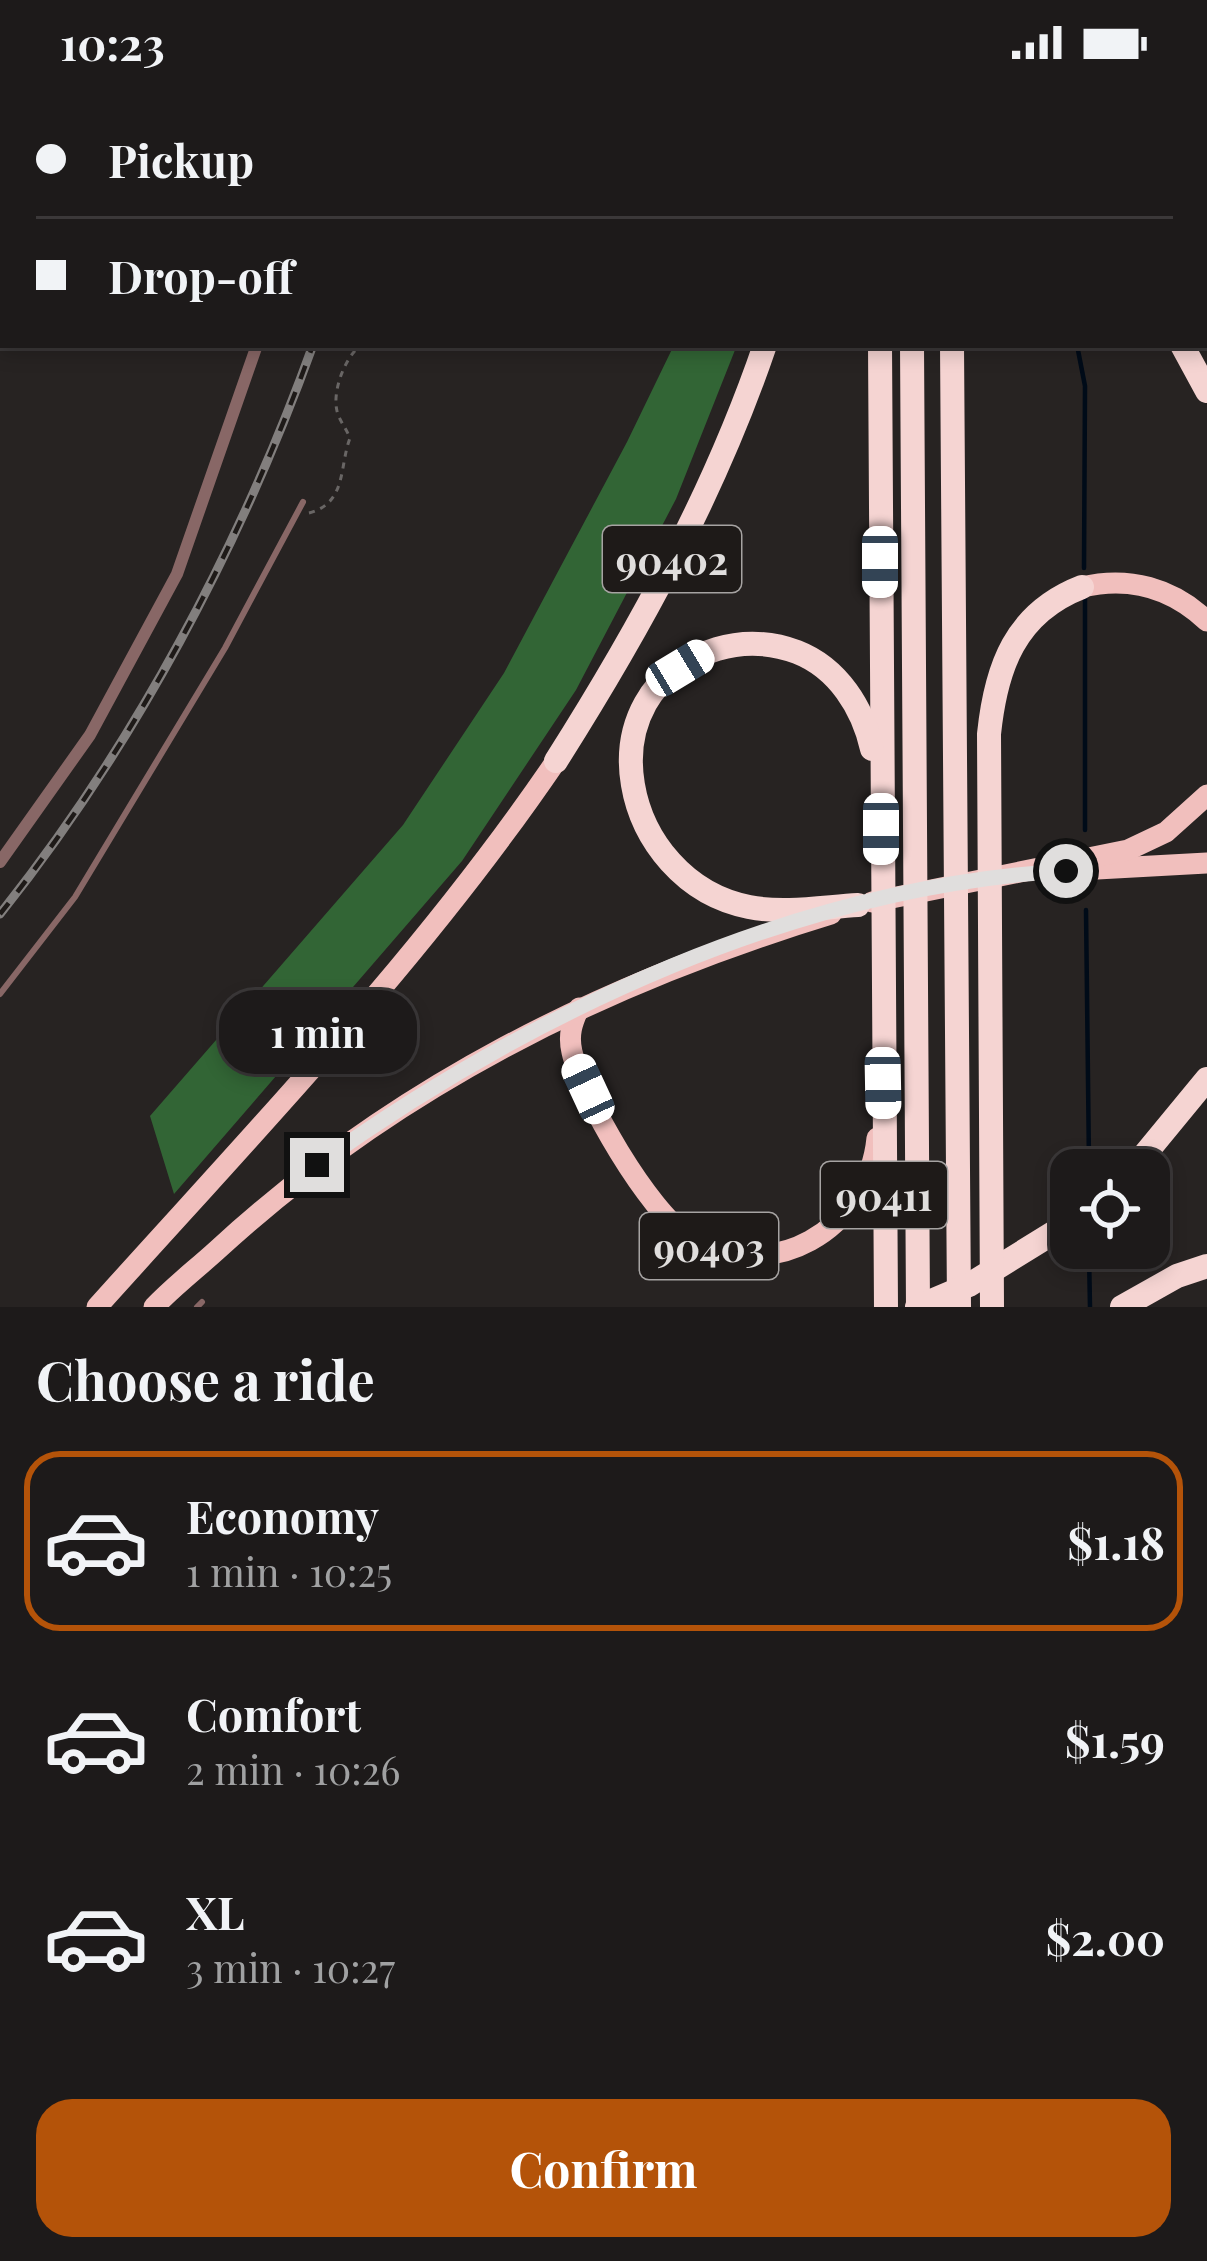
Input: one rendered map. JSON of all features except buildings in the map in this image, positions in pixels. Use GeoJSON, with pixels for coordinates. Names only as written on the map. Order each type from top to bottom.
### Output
{"type":"FeatureCollection","features":[{"type":"Feature","properties":{"kind":"highway","name":"90402"},"geometry":{"type":"LineString","coordinates":[[97,1307],[405,963],[473,879],[556,761],[652,598],[711,481],[764,348]]}},
{"type":"Feature","properties":{"kind":"highway","name":"90411"},"geometry":{"type":"LineString","coordinates":[[880,348],[886,1307]]}},
{"type":"Feature","properties":{"kind":"highway"},"geometry":{"type":"LineString","coordinates":[[912,348],[918,1307],[968,1286],[1050,1236]]}},
{"type":"Feature","properties":{"kind":"highway"},"geometry":{"type":"LineString","coordinates":[[952,348],[958,1307]]}},
{"type":"Feature","properties":{"kind":"highway"},"geometry":{"type":"LineString","coordinates":[[1194,363],[1207,391]]}},
{"type":"Feature","properties":{"kind":"highway"},"geometry":{"type":"LineString","coordinates":[[992,1307],[989,734],[1003,659],[1024,626],[1055,599],[1082,587],[1110,582],[1152,587],[1182,599],[1207,621]]}},
{"type":"Feature","properties":{"kind":"highway"},"geometry":{"type":"LineString","coordinates":[[858,905],[771,910],[748,907],[694,884],[670,863],[646,830],[631,790],[631,750],[636,728],[657,686],[680,668],[730,645],[779,646],[822,665],[854,702],[881,786]]}},
{"type":"Feature","properties":{"kind":"highway"},"geometry":{"type":"LineString","coordinates":[[154,1307],[257,1212],[340,1149],[439,1084],[579,1008],[721,947],[858,905],[1128,850],[1183,820],[1207,795]]}},
{"type":"Feature","properties":{"kind":"highway"},"geometry":{"type":"LineString","coordinates":[[1024,873],[1207,863]]}},
{"type":"Feature","properties":{"kind":"highway","name":"90403"},"geometry":{"type":"LineString","coordinates":[[579,1008],[569,1036],[572,1057],[645,1193],[692,1239],[737,1254],[785,1253],[824,1235],[839,1221],[867,1179],[876,1152],[883,1083]]}},
{"type":"Feature","properties":{"kind":"highway"},"geometry":{"type":"LineString","coordinates":[[1149,1149],[1207,1079]]}},
{"type":"Feature","properties":{"kind":"highway"},"geometry":{"type":"LineString","coordinates":[[1122,1307],[1157,1286],[1207,1266]]}},
{"type":"Feature","properties":{"kind":"street"},"geometry":{"type":"LineString","coordinates":[[0,862],[90,735],[177,574],[256,348]]}},
{"type":"Feature","properties":{"kind":"lane"},"geometry":{"type":"LineString","coordinates":[[0,994],[75,897],[225,648],[303,502]]}},
{"type":"Feature","properties":{"kind":"path"},"geometry":{"type":"LineString","coordinates":[[296,516],[318,511],[338,491],[350,438],[335,401],[344,368],[357,348]]}},
{"type":"Feature","properties":{"kind":"green space"},"geometry":{"type":"Polygon","coordinates":[[[673,348],[736,348],[676,499],[576,690],[462,861],[174,1194],[150,1116],[403,825],[504,673],[673,348]]]}},
{"type":"Feature","properties":{"kind":"waterway"},"geometry":{"type":"LineString","coordinates":[[1078,348],[1085,386],[1084,568]]}},
{"type":"Feature","properties":{"kind":"waterway"},"geometry":{"type":"LineString","coordinates":[[1085,594],[1085,830]]}},
{"type":"Feature","properties":{"kind":"waterway"},"geometry":{"type":"LineString","coordinates":[[1086,910],[1089,1149]]}},
{"type":"Feature","properties":{"kind":"waterway"},"geometry":{"type":"LineString","coordinates":[[1089,1269],[1090,1307]]}},
{"type":"Feature","properties":{"kind":"railway"},"geometry":{"type":"LineString","coordinates":[[0,914],[95,783],[179,642],[252,496],[312,348]]}},
{"type":"Feature","properties":{"kind":"route"},"geometry":{"type":"LineString","coordinates":[[317,1165],[439,1084],[539,1027],[721,947],[858,905],[930,889],[1066,871]]}}]}
